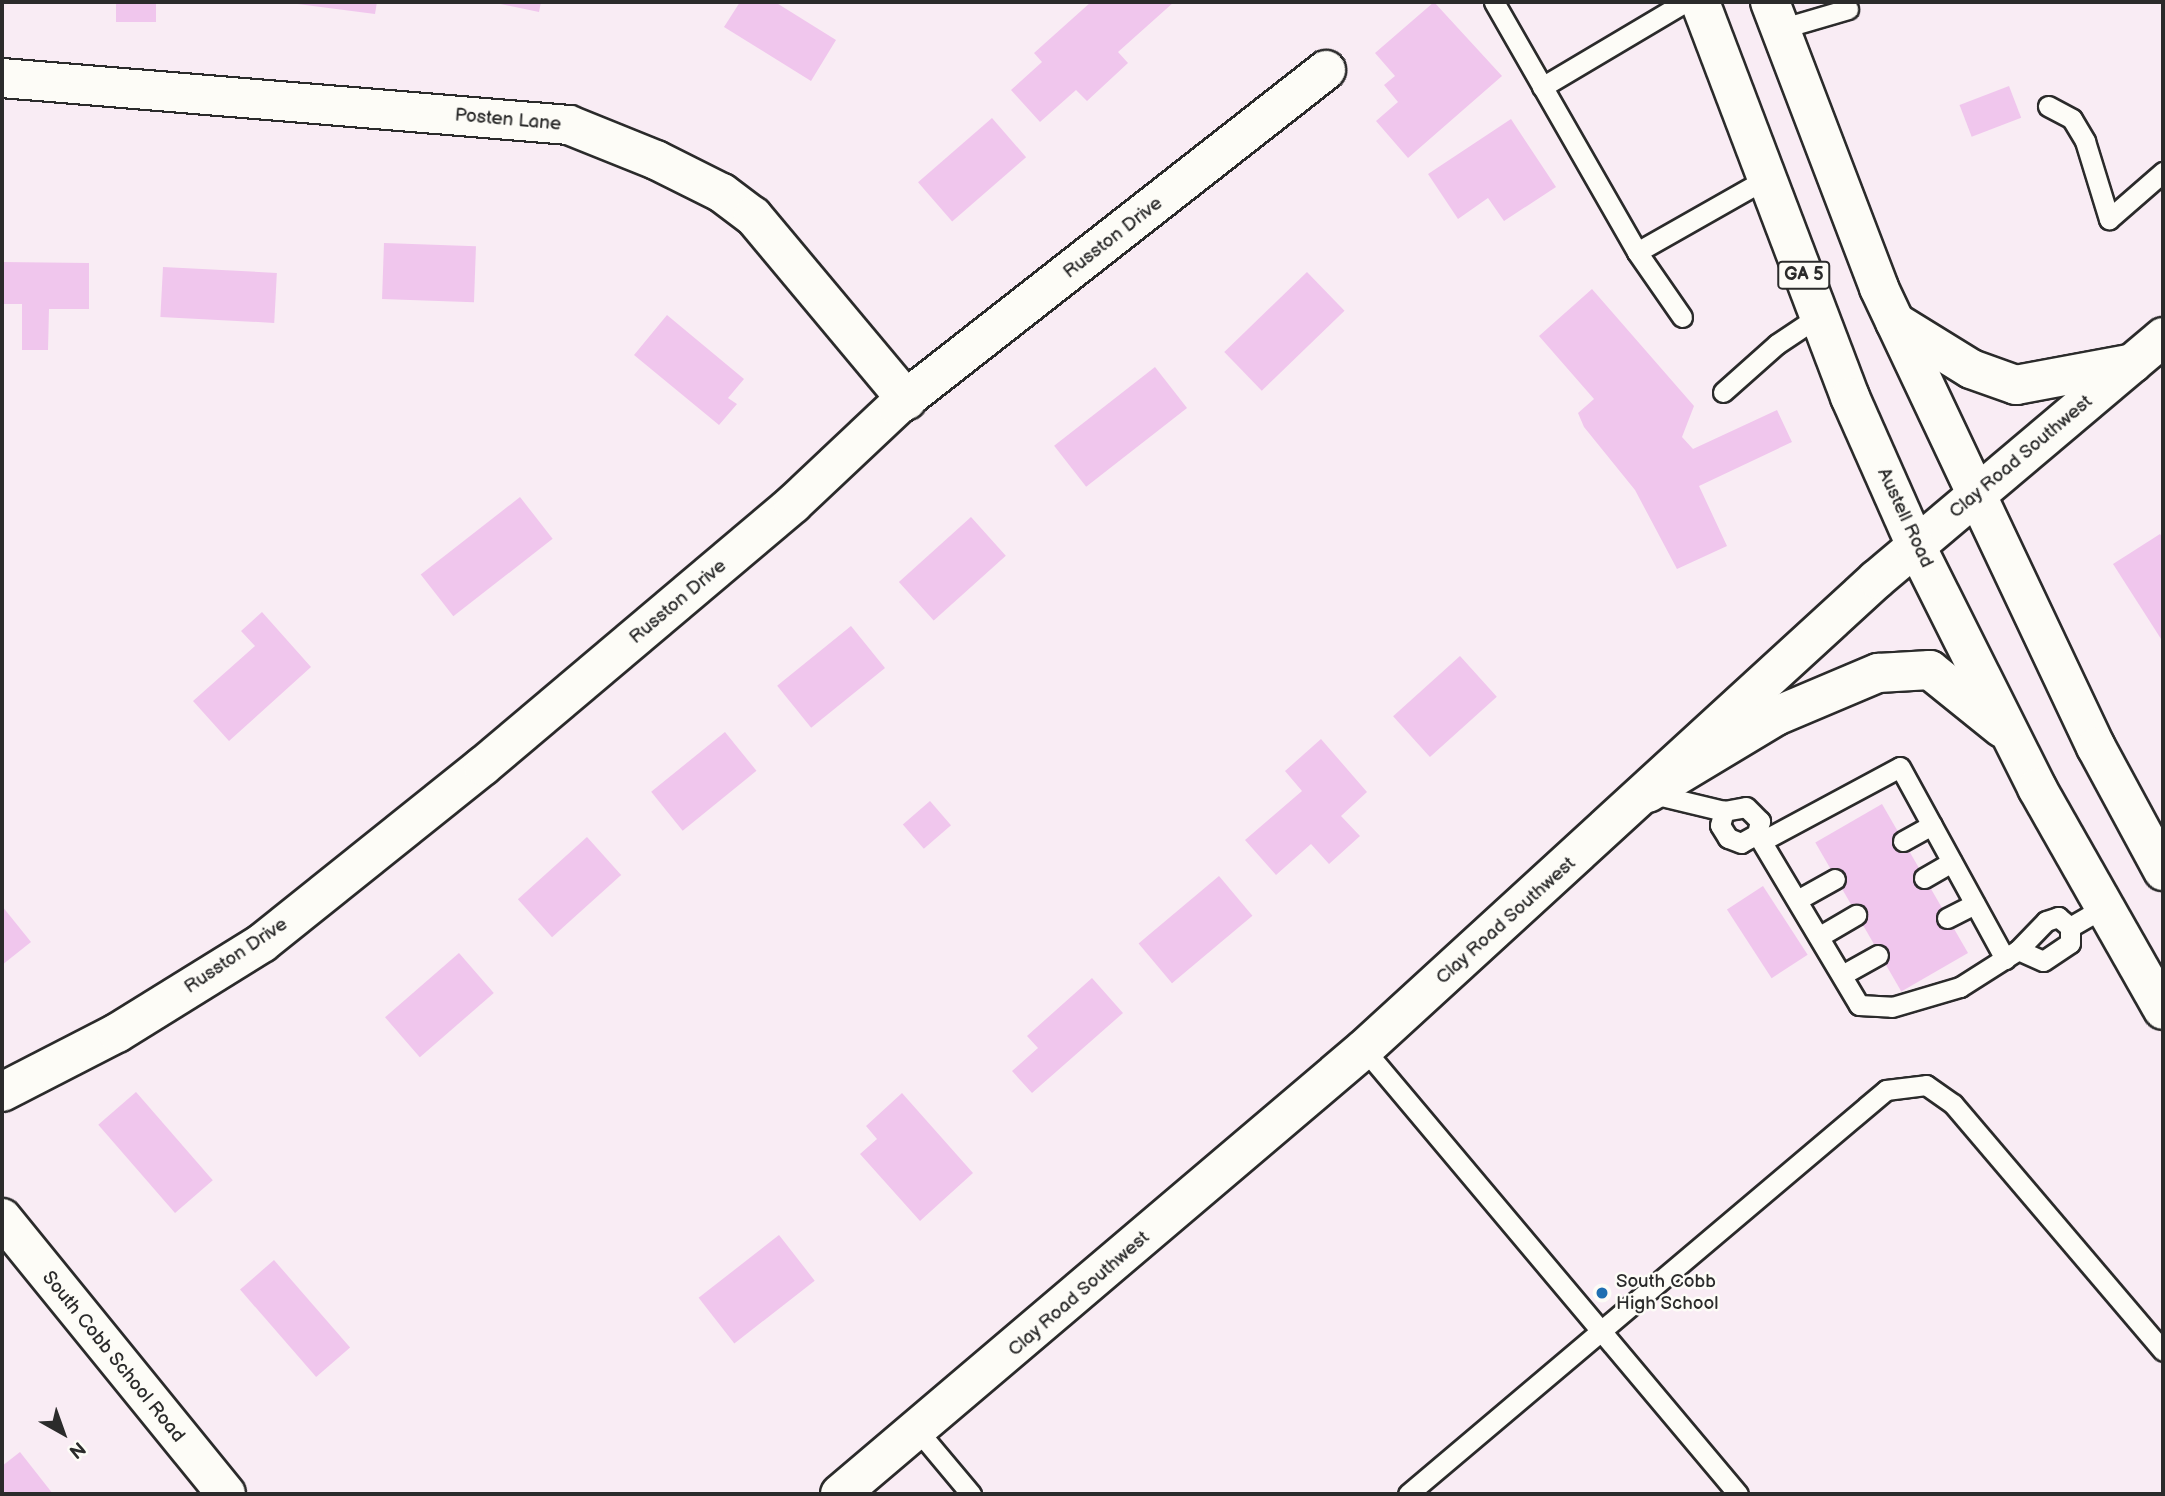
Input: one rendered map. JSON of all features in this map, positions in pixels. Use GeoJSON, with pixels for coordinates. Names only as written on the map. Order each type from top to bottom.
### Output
{"type":"FeatureCollection","features":[{"type":"Feature","properties":{"kind":"street","name":"Austell Road"},"geometry":{"type":"LineString","coordinates":[[1700,2],[1819,316],[1916,545],[2010,733],[2103,908],[2163,1010]]}},
{"type":"Feature","properties":{"kind":"street"},"geometry":{"type":"LineString","coordinates":[[1775,15],[1894,321],[1974,497],[2163,871]]}},
{"type":"Feature","properties":{"kind":"street","name":"Russton Drive"},"geometry":{"type":"LineString","coordinates":[[2,1092],[117,1033],[262,943],[483,766],[793,504],[907,400],[1326,70]]}},
{"type":"Feature","properties":{"kind":"street","name":"Posten Lane"},"geometry":{"type":"LineString","coordinates":[[2,78],[569,125],[678,171],[753,216],[907,400]]}},
{"type":"Feature","properties":{"kind":"street"},"geometry":{"type":"LineString","coordinates":[[1894,321],[1971,369],[2016,385],[2133,363]]}},
{"type":"Feature","properties":{"kind":"street","name":"Clay Road Southwest"},"geometry":{"type":"LineString","coordinates":[[841,1494],[919,1432],[1364,1049],[1648,793],[1916,545],[2163,337]]}},
{"type":"Feature","properties":{"kind":"street"},"geometry":{"type":"LineString","coordinates":[[1648,793],[1776,716],[1878,673],[1930,670],[2010,733]]}},
{"type":"Feature","properties":{"kind":"street","name":"South Cobb School Road"},"geometry":{"type":"LineString","coordinates":[[2,1218],[226,1494]]}},
{"type":"Feature","properties":{"kind":"lane"},"geometry":{"type":"LineString","coordinates":[[1493,2],[1637,252],[1682,317]]}},
{"type":"Feature","properties":{"kind":"lane"},"geometry":{"type":"LineString","coordinates":[[1542,87],[1685,2]]}},
{"type":"Feature","properties":{"kind":"lane"},"geometry":{"type":"LineString","coordinates":[[1775,15],[1848,9]]}},
{"type":"Feature","properties":{"kind":"lane"},"geometry":{"type":"LineString","coordinates":[[2048,106],[2072,120],[2085,141],[2109,219],[2163,172]]}},
{"type":"Feature","properties":{"kind":"lane"},"geometry":{"type":"LineString","coordinates":[[1637,252],[1767,178]]}},
{"type":"Feature","properties":{"kind":"lane"},"geometry":{"type":"LineString","coordinates":[[1723,392],[1777,344],[1819,316]]}},
{"type":"Feature","properties":{"kind":"lane"},"geometry":{"type":"LineString","coordinates":[[1724,811],[1720,825],[1728,838],[1741,843],[1760,837],[1900,767],[1975,904],[2012,954],[2043,961],[2070,943],[2070,928]]}},
{"type":"Feature","properties":{"kind":"lane"},"geometry":{"type":"LineString","coordinates":[[1648,793],[1724,811],[1746,807],[1755,812],[1760,837],[1859,1004],[1892,1007],[1960,987],[2012,954],[2046,921],[2058,918],[2070,928]]}},
{"type":"Feature","properties":{"kind":"lane"},"geometry":{"type":"LineString","coordinates":[[1903,841],[1932,825]]}},
{"type":"Feature","properties":{"kind":"lane"},"geometry":{"type":"LineString","coordinates":[[1924,878],[1952,862]]}},
{"type":"Feature","properties":{"kind":"lane"},"geometry":{"type":"LineString","coordinates":[[1799,899],[1835,879]]}},
{"type":"Feature","properties":{"kind":"lane"},"geometry":{"type":"LineString","coordinates":[[1947,918],[1975,904]]}},
{"type":"Feature","properties":{"kind":"lane"},"geometry":{"type":"LineString","coordinates":[[2070,928],[2103,908]]}},
{"type":"Feature","properties":{"kind":"lane"},"geometry":{"type":"LineString","coordinates":[[1819,936],[1856,915]]}},
{"type":"Feature","properties":{"kind":"lane"},"geometry":{"type":"LineString","coordinates":[[1842,975],[1878,955]]}},
{"type":"Feature","properties":{"kind":"lane"},"geometry":{"type":"LineString","coordinates":[[1364,1049],[1599,1332],[1738,1494]]}},
{"type":"Feature","properties":{"kind":"lane"},"geometry":{"type":"LineString","coordinates":[[1408,1494],[1886,1090],[1926,1085],[1953,1104],[2163,1351]]}},
{"type":"Feature","properties":{"kind":"lane"},"geometry":{"type":"LineString","coordinates":[[919,1432],[971,1494]]}},
{"type":"Feature","properties":{"kind":"building"},"geometry":{"type":"Polygon","coordinates":[[[116,2],[156,2],[156,22],[116,22],[116,2]]]}},
{"type":"Feature","properties":{"kind":"building"},"geometry":{"type":"Polygon","coordinates":[[[282,2],[377,2],[375,14],[282,2]]]}},
{"type":"Feature","properties":{"kind":"building"},"geometry":{"type":"Polygon","coordinates":[[[491,2],[541,2],[539,12],[491,2]]]}},
{"type":"Feature","properties":{"kind":"building"},"geometry":{"type":"Polygon","coordinates":[[[740,2],[775,2],[836,40],[811,81],[724,27],[740,2]]]}},
{"type":"Feature","properties":{"kind":"building"},"geometry":{"type":"Polygon","coordinates":[[[1091,2],[1174,2],[1118,52],[1128,63],[1087,101],[1076,90],[1040,122],[1011,90],[1042,62],[1034,53],[1091,2]]]}},
{"type":"Feature","properties":{"kind":"building"},"geometry":{"type":"Polygon","coordinates":[[[1434,2],[1502,76],[1408,158],[1376,121],[1398,102],[1384,85],[1395,76],[1375,53],[1434,2]]]}},
{"type":"Feature","properties":{"kind":"building"},"geometry":{"type":"Polygon","coordinates":[[[2009,86],[2021,118],[1972,137],[1960,105],[2009,86]]]}},
{"type":"Feature","properties":{"kind":"building"},"geometry":{"type":"Polygon","coordinates":[[[992,118],[1026,157],[952,222],[918,182],[992,118]]]}},
{"type":"Feature","properties":{"kind":"building"},"geometry":{"type":"Polygon","coordinates":[[[1511,119],[1556,187],[1504,221],[1488,198],[1458,219],[1428,174],[1511,119]]]}},
{"type":"Feature","properties":{"kind":"building"},"geometry":{"type":"Polygon","coordinates":[[[384,243],[476,246],[474,302],[382,299],[384,243]]]}},
{"type":"Feature","properties":{"kind":"building"},"geometry":{"type":"Polygon","coordinates":[[[2,262],[89,263],[89,309],[49,309],[48,350],[22,350],[22,304],[2,304],[2,262]]]}},
{"type":"Feature","properties":{"kind":"building"},"geometry":{"type":"Polygon","coordinates":[[[163,267],[277,273],[274,323],[160,317],[163,267]]]}},
{"type":"Feature","properties":{"kind":"building"},"geometry":{"type":"Polygon","coordinates":[[[1307,272],[1345,311],[1262,391],[1224,352],[1307,272]]]}},
{"type":"Feature","properties":{"kind":"building"},"geometry":{"type":"Polygon","coordinates":[[[1592,289],[1694,406],[1682,437],[1693,449],[1777,410],[1792,442],[1699,486],[1727,546],[1677,569],[1635,490],[1584,427],[1578,413],[1594,399],[1539,336],[1592,289]]]}},
{"type":"Feature","properties":{"kind":"building"},"geometry":{"type":"Polygon","coordinates":[[[667,315],[744,379],[728,398],[737,404],[719,425],[634,355],[667,315]]]}},
{"type":"Feature","properties":{"kind":"building"},"geometry":{"type":"Polygon","coordinates":[[[1155,367],[1187,408],[1086,487],[1054,446],[1155,367]]]}},
{"type":"Feature","properties":{"kind":"building"},"geometry":{"type":"Polygon","coordinates":[[[520,497],[553,539],[453,616],[421,575],[520,497]]]}},
{"type":"Feature","properties":{"kind":"building"},"geometry":{"type":"Polygon","coordinates":[[[971,517],[1006,556],[934,621],[899,582],[971,517]]]}},
{"type":"Feature","properties":{"kind":"building"},"geometry":{"type":"Polygon","coordinates":[[[2160,534],[2163,538],[2163,642],[2113,564],[2160,534]]]}},
{"type":"Feature","properties":{"kind":"building"},"geometry":{"type":"Polygon","coordinates":[[[262,612],[311,667],[229,741],[193,701],[255,646],[241,631],[262,612]]]}},
{"type":"Feature","properties":{"kind":"building"},"geometry":{"type":"Polygon","coordinates":[[[851,626],[885,668],[811,728],[777,686],[851,626]]]}},
{"type":"Feature","properties":{"kind":"building"},"geometry":{"type":"Polygon","coordinates":[[[1460,656],[1497,697],[1430,757],[1393,716],[1460,656]]]}},
{"type":"Feature","properties":{"kind":"building"},"geometry":{"type":"Polygon","coordinates":[[[725,732],[756,771],[683,831],[651,792],[725,732]]]}},
{"type":"Feature","properties":{"kind":"building"},"geometry":{"type":"Polygon","coordinates":[[[1321,739],[1367,792],[1341,816],[1360,836],[1329,864],[1311,844],[1276,875],[1245,840],[1302,791],[1285,771],[1321,739]]]}},
{"type":"Feature","properties":{"kind":"building"},"geometry":{"type":"Polygon","coordinates":[[[930,801],[951,825],[924,849],[903,825],[930,801]]]}},
{"type":"Feature","properties":{"kind":"building"},"geometry":{"type":"Polygon","coordinates":[[[1882,804],[1968,953],[1901,991],[1815,842],[1882,804]]]}},
{"type":"Feature","properties":{"kind":"building"},"geometry":{"type":"Polygon","coordinates":[[[587,837],[621,875],[552,937],[518,899],[587,837]]]}},
{"type":"Feature","properties":{"kind":"building"},"geometry":{"type":"Polygon","coordinates":[[[1219,876],[1252,916],[1172,983],[1139,943],[1219,876]]]}},
{"type":"Feature","properties":{"kind":"building"},"geometry":{"type":"Polygon","coordinates":[[[1763,886],[1808,955],[1772,978],[1727,909],[1763,886]]]}},
{"type":"Feature","properties":{"kind":"building"},"geometry":{"type":"Polygon","coordinates":[[[2,906],[31,942],[2,965],[2,906]]]}},
{"type":"Feature","properties":{"kind":"building"},"geometry":{"type":"Polygon","coordinates":[[[459,953],[494,993],[420,1057],[385,1017],[459,953]]]}},
{"type":"Feature","properties":{"kind":"building"},"geometry":{"type":"Polygon","coordinates":[[[1092,978],[1123,1013],[1032,1093],[1012,1071],[1038,1048],[1027,1036],[1092,978]]]}},
{"type":"Feature","properties":{"kind":"building"},"geometry":{"type":"Polygon","coordinates":[[[136,1092],[213,1180],[175,1213],[98,1125],[136,1092]]]}},
{"type":"Feature","properties":{"kind":"building"},"geometry":{"type":"Polygon","coordinates":[[[902,1093],[973,1173],[920,1221],[860,1154],[877,1139],[866,1126],[902,1093]]]}},
{"type":"Feature","properties":{"kind":"building"},"geometry":{"type":"Polygon","coordinates":[[[779,1235],[815,1281],[734,1344],[699,1298],[779,1235]]]}},
{"type":"Feature","properties":{"kind":"building"},"geometry":{"type":"Polygon","coordinates":[[[274,1260],[350,1348],[316,1377],[240,1290],[274,1260]]]}},
{"type":"Feature","properties":{"kind":"building"},"geometry":{"type":"Polygon","coordinates":[[[20,1452],[53,1494],[2,1494],[2,1466],[20,1452]]]}},
{"type":"Feature","properties":{"kind":"place","name":"South Cobb High School"},"geometry":{"type":"Point","coordinates":[1602,1293]}}]}
